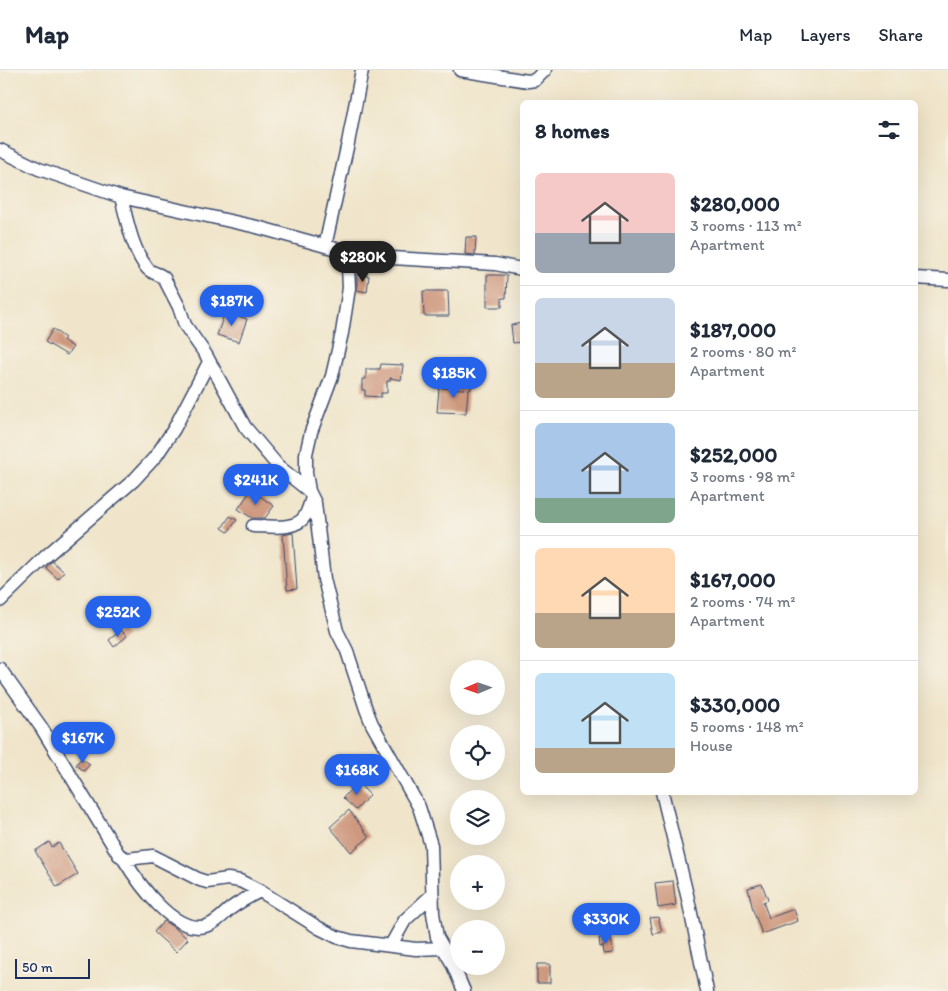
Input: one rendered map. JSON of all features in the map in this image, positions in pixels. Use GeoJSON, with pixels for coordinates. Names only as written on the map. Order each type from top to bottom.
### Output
{"type":"FeatureCollection","features":[{"type":"Feature","properties":{"kind":"street"},"geometry":{"type":"LineString","coordinates":[[325,246],[362,70]]}},
{"type":"Feature","properties":{"kind":"street"},"geometry":{"type":"LineString","coordinates":[[460,70],[528,81],[535,80],[545,70]]}},
{"type":"Feature","properties":{"kind":"street"},"geometry":{"type":"LineString","coordinates":[[0,150],[40,169],[121,197],[257,227],[340,250],[392,258],[495,264],[520,269]]}},
{"type":"Feature","properties":{"kind":"street"},"geometry":{"type":"LineString","coordinates":[[121,197],[128,225],[144,262],[150,271],[164,278],[179,307],[184,325],[202,349],[224,386],[237,415],[272,460],[310,494]]}},
{"type":"Feature","properties":{"kind":"street"},"geometry":{"type":"LineString","coordinates":[[340,250],[348,266],[349,288],[342,333],[332,376],[311,432],[306,454],[306,473],[310,494],[315,503],[324,579],[337,631],[347,651],[372,724],[419,807],[431,845],[434,925],[437,937],[452,963],[464,991]]}},
{"type":"Feature","properties":{"kind":"street"},"geometry":{"type":"LineString","coordinates":[[918,278],[948,280]]}},
{"type":"Feature","properties":{"kind":"street"},"geometry":{"type":"LineString","coordinates":[[0,601],[45,557],[134,480],[156,456],[174,429],[209,362]]}},
{"type":"Feature","properties":{"kind":"street"},"geometry":{"type":"LineString","coordinates":[[253,526],[289,526],[298,524],[306,516],[310,494]]}},
{"type":"Feature","properties":{"kind":"street"},"geometry":{"type":"LineString","coordinates":[[0,669],[41,726],[119,855],[140,884],[162,909],[173,918],[196,926],[204,926],[211,924],[244,899],[260,891]]}},
{"type":"Feature","properties":{"kind":"street"},"geometry":{"type":"LineString","coordinates":[[663,795],[688,899],[707,991]]}},
{"type":"Feature","properties":{"kind":"street"},"geometry":{"type":"LineString","coordinates":[[123,858],[131,859],[154,856],[207,882],[234,879],[260,891],[319,928],[337,937],[351,941],[416,949],[442,948]]}},
{"type":"Feature","properties":{"kind":"street"},"geometry":{"type":"LineString","coordinates":[[391,945],[404,920],[432,895]]}},
{"type":"Feature","properties":{"kind":"building"},"geometry":{"type":"Polygon","coordinates":[[[466,237],[476,237],[475,255],[465,254],[466,237]]]}},
{"type":"Feature","properties":{"kind":"building"},"geometry":{"type":"Polygon","coordinates":[[[357,274],[369,276],[367,292],[357,290],[357,274]]]}},
{"type":"Feature","properties":{"kind":"building"},"geometry":{"type":"Polygon","coordinates":[[[487,275],[507,275],[506,298],[502,298],[502,307],[487,307],[487,275]]]}},
{"type":"Feature","properties":{"kind":"building"},"geometry":{"type":"Polygon","coordinates":[[[423,291],[448,291],[449,316],[424,316],[423,291]]]}},
{"type":"Feature","properties":{"kind":"building"},"geometry":{"type":"Polygon","coordinates":[[[225,312],[247,319],[239,342],[217,335],[225,312]]]}},
{"type":"Feature","properties":{"kind":"building"},"geometry":{"type":"Polygon","coordinates":[[[520,323],[520,342],[513,343],[511,325],[520,323]]]}},
{"type":"Feature","properties":{"kind":"building"},"geometry":{"type":"Polygon","coordinates":[[[53,329],[73,347],[67,355],[45,342],[53,329]]]}},
{"type":"Feature","properties":{"kind":"building"},"geometry":{"type":"Polygon","coordinates":[[[381,364],[403,365],[401,380],[390,378],[390,381],[387,381],[387,393],[381,393],[381,397],[365,396],[365,390],[362,390],[362,379],[366,379],[366,369],[380,369],[381,364]]]}},
{"type":"Feature","properties":{"kind":"building"},"geometry":{"type":"Polygon","coordinates":[[[471,381],[471,389],[468,390],[466,413],[437,412],[439,388],[464,389],[463,382],[471,381]]]}},
{"type":"Feature","properties":{"kind":"building"},"geometry":{"type":"Polygon","coordinates":[[[251,490],[274,506],[265,518],[252,518],[238,509],[251,490]]]}},
{"type":"Feature","properties":{"kind":"building"},"geometry":{"type":"Polygon","coordinates":[[[230,516],[237,520],[228,532],[222,528],[230,516]]]}},
{"type":"Feature","properties":{"kind":"building"},"geometry":{"type":"Polygon","coordinates":[[[293,533],[297,589],[287,590],[283,535],[293,533]]]}},
{"type":"Feature","properties":{"kind":"building"},"geometry":{"type":"Polygon","coordinates":[[[52,561],[64,572],[58,579],[46,568],[52,561]]]}},
{"type":"Feature","properties":{"kind":"building"},"geometry":{"type":"Polygon","coordinates":[[[121,630],[127,636],[114,647],[109,640],[121,630]]]}},
{"type":"Feature","properties":{"kind":"building"},"geometry":{"type":"Polygon","coordinates":[[[81,758],[90,764],[84,771],[76,765],[81,758]]]}},
{"type":"Feature","properties":{"kind":"building"},"geometry":{"type":"Polygon","coordinates":[[[357,782],[370,795],[356,810],[343,798],[357,782]]]}},
{"type":"Feature","properties":{"kind":"building"},"geometry":{"type":"Polygon","coordinates":[[[349,810],[369,837],[351,852],[330,827],[349,810]]]}},
{"type":"Feature","properties":{"kind":"building"},"geometry":{"type":"Polygon","coordinates":[[[49,842],[52,847],[59,843],[78,874],[57,887],[35,851],[49,842]]]}},
{"type":"Feature","properties":{"kind":"building"},"geometry":{"type":"Polygon","coordinates":[[[673,881],[676,905],[658,908],[655,883],[673,881]]]}},
{"type":"Feature","properties":{"kind":"building"},"geometry":{"type":"Polygon","coordinates":[[[762,884],[768,900],[763,902],[769,918],[794,909],[798,921],[762,934],[753,910],[748,888],[762,884]]]}},
{"type":"Feature","properties":{"kind":"building"},"geometry":{"type":"Polygon","coordinates":[[[658,917],[662,932],[653,934],[650,918],[658,917]]]}},
{"type":"Feature","properties":{"kind":"building"},"geometry":{"type":"Polygon","coordinates":[[[164,921],[188,939],[176,952],[154,932],[164,921]]]}},
{"type":"Feature","properties":{"kind":"building"},"geometry":{"type":"Polygon","coordinates":[[[611,937],[613,953],[604,954],[603,946],[600,947],[599,938],[611,937]]]}},
{"type":"Feature","properties":{"kind":"building"},"geometry":{"type":"Polygon","coordinates":[[[537,964],[550,964],[550,983],[537,983],[537,964]]]}}]}
